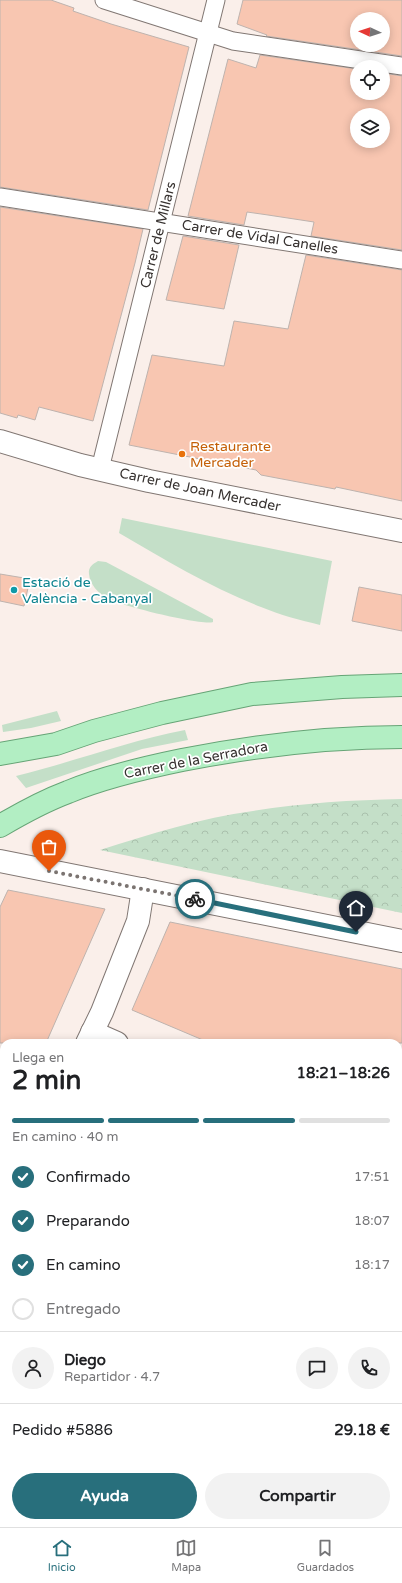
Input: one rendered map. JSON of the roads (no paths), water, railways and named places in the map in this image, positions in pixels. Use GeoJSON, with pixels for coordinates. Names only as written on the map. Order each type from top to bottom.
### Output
{"type":"FeatureCollection","features":[{"type":"Feature","properties":{"kind":"main road"},"geometry":{"type":"LineString","coordinates":[[0,754],[56,744],[94,731],[162,713],[252,694],[342,687],[402,685]]}},
{"type":"Feature","properties":{"kind":"main road","name":"Carrer de la Serradora"},"geometry":{"type":"LineString","coordinates":[[0,826],[29,810],[68,792],[138,769],[214,754],[288,743],[376,737],[402,737]]}},
{"type":"Feature","properties":{"kind":"street"},"geometry":{"type":"LineString","coordinates":[[104,0],[233,41],[402,66]]}},
{"type":"Feature","properties":{"kind":"street","name":"Carrer de Millars"},"geometry":{"type":"LineString","coordinates":[[100,469],[216,0]]}},
{"type":"Feature","properties":{"kind":"street","name":"Carrer de Vidal Canelles"},"geometry":{"type":"LineString","coordinates":[[0,196],[402,260]]}},
{"type":"Feature","properties":{"kind":"street","name":"Carrer de Joan Mercader"},"geometry":{"type":"LineString","coordinates":[[0,441],[148,481],[402,531]]}},
{"type":"Feature","properties":{"kind":"street"},"geometry":{"type":"LineString","coordinates":[[0,861],[402,941]]}},
{"type":"Feature","properties":{"kind":"street"},"geometry":{"type":"LineString","coordinates":[[90,1037],[102,1012],[138,921],[143,889]]}},
{"type":"Feature","properties":{"kind":"place","name":"Restaurante Mercader"},"geometry":{"type":"Point","coordinates":[182,454]}},
{"type":"Feature","properties":{"kind":"place","name":"Estació de València - Cabanyal"},"geometry":{"type":"Point","coordinates":[14,590]}}]}
